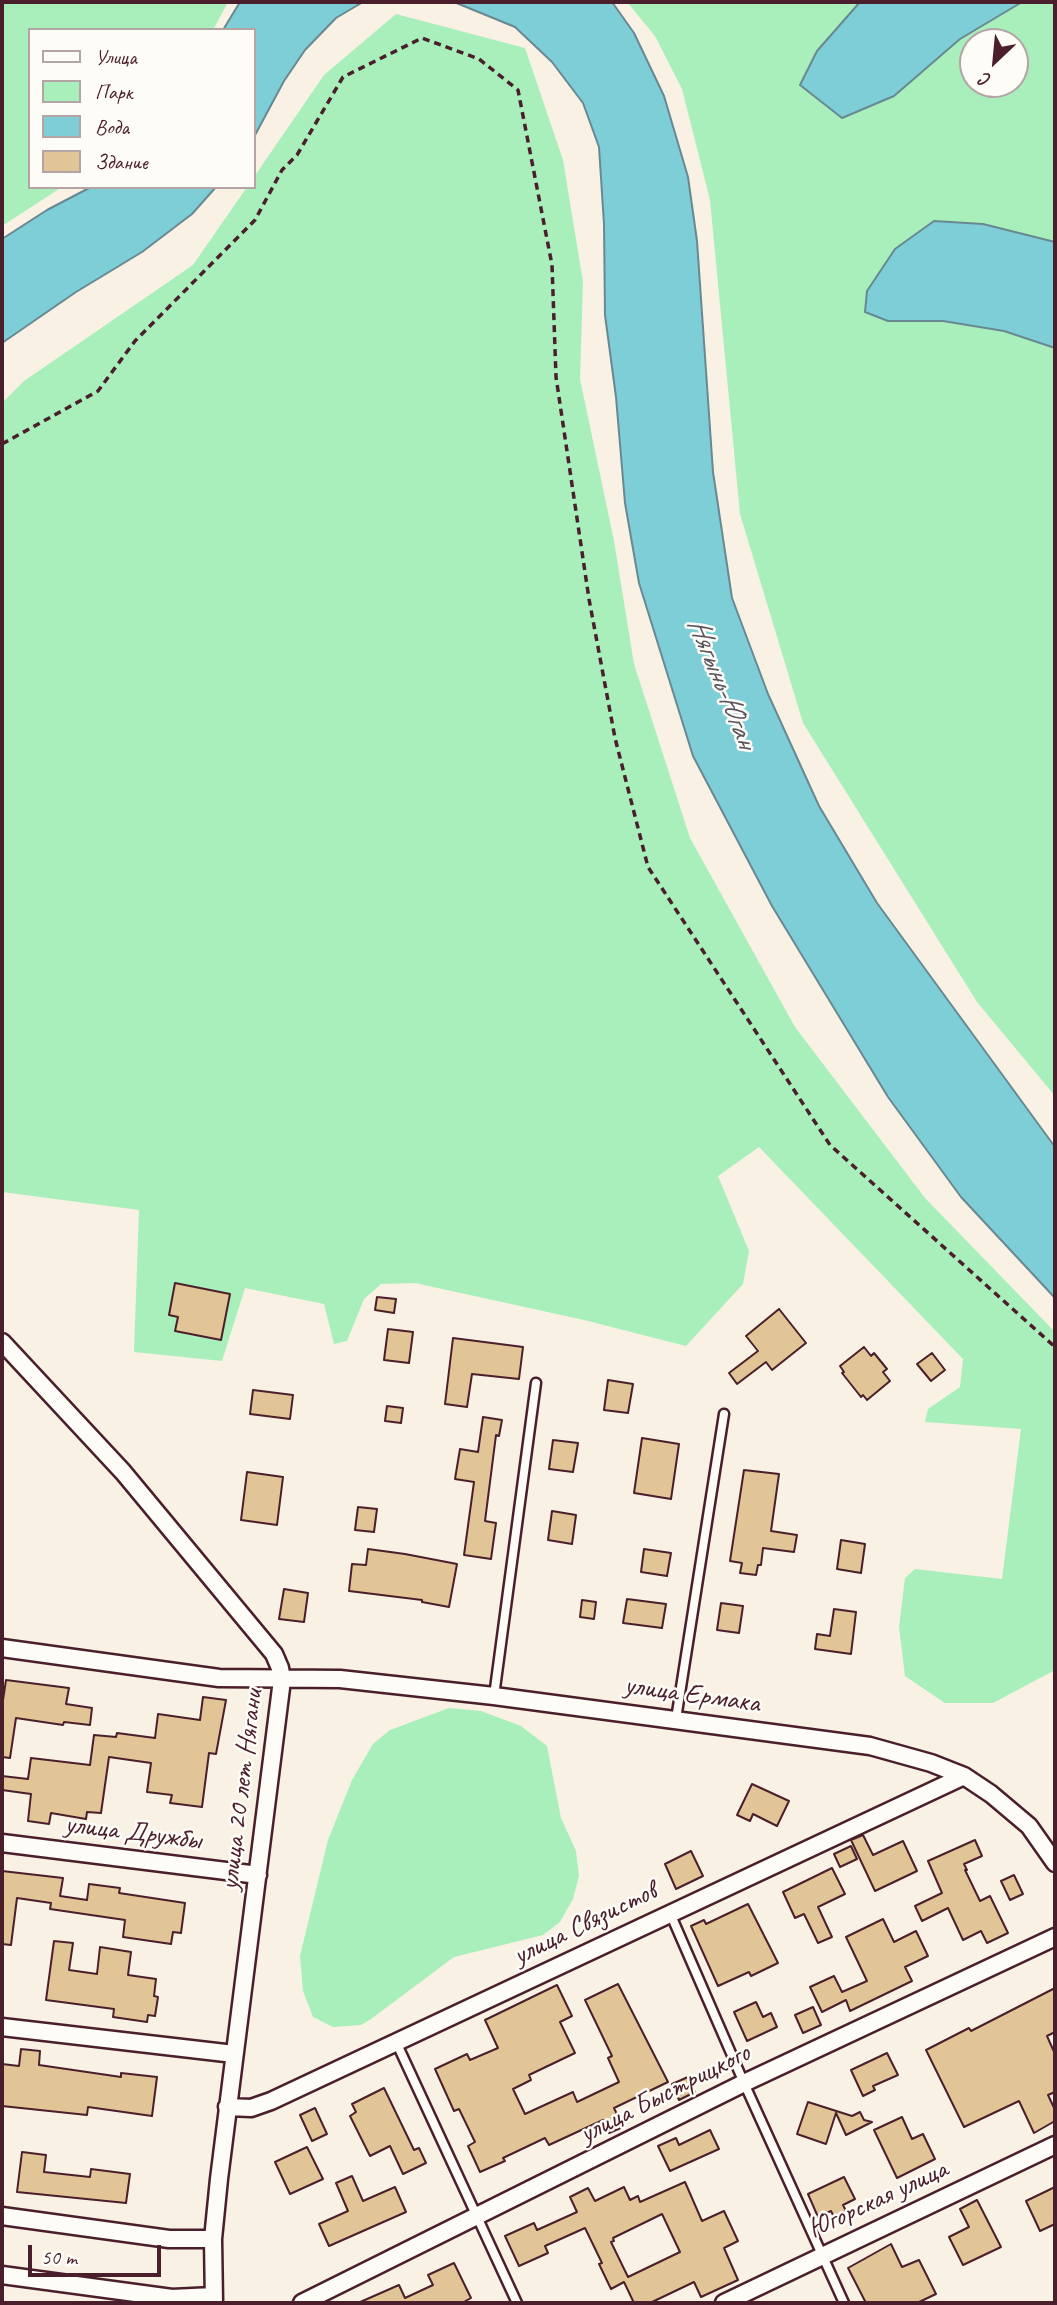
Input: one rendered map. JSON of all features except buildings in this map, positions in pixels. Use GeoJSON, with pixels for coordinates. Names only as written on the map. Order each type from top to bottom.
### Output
{"type":"FeatureCollection","features":[{"type":"Feature","properties":{"kind":"street","name":"улица 20 лет Нягани"},"geometry":{"type":"LineString","coordinates":[[2,1342],[123,1472],[274,1654],[282,1680],[226,2107],[213,2239],[214,2300]]}},
{"type":"Feature","properties":{"kind":"street","name":"улица Ермака"},"geometry":{"type":"LineString","coordinates":[[2,1648],[219,1678],[340,1679],[494,1696],[677,1718],[870,1746],[931,1763],[964,1776],[1021,1819],[1055,1863]]}},
{"type":"Feature","properties":{"kind":"street","name":"улица Связистов"},"geometry":{"type":"LineString","coordinates":[[226,2107],[260,2106],[964,1776]]}},
{"type":"Feature","properties":{"kind":"street","name":"улица Дружбы"},"geometry":{"type":"LineString","coordinates":[[2,1843],[258,1875]]}},
{"type":"Feature","properties":{"kind":"street","name":"улица Быстрицкого"},"geometry":{"type":"LineString","coordinates":[[302,2303],[744,2083],[1055,1937]]}},
{"type":"Feature","properties":{"kind":"street"},"geometry":{"type":"LineString","coordinates":[[2,2027],[234,2054]]}},
{"type":"Feature","properties":{"kind":"street","name":"Югорская улица"},"geometry":{"type":"LineString","coordinates":[[724,2303],[1055,2145]]}},
{"type":"Feature","properties":{"kind":"street"},"geometry":{"type":"LineString","coordinates":[[2,2216],[169,2239],[213,2239]]}},
{"type":"Feature","properties":{"kind":"street"},"geometry":{"type":"LineString","coordinates":[[2,2275],[172,2298],[214,2300]]}},
{"type":"Feature","properties":{"kind":"lane"},"geometry":{"type":"LineString","coordinates":[[494,1696],[536,1383]]}},
{"type":"Feature","properties":{"kind":"lane"},"geometry":{"type":"LineString","coordinates":[[677,1718],[724,1414]]}},
{"type":"Feature","properties":{"kind":"lane"},"geometry":{"type":"LineString","coordinates":[[670,1912],[844,2303]]}},
{"type":"Feature","properties":{"kind":"lane"},"geometry":{"type":"LineString","coordinates":[[397,2043],[517,2303]]}},
{"type":"Feature","properties":{"kind":"path"},"geometry":{"type":"LineString","coordinates":[[2,444],[98,391],[135,341],[255,220],[282,170],[297,155],[343,77],[422,38],[479,59],[518,90],[552,265],[556,377],[589,599],[615,738],[648,867],[830,1145],[1055,1347]]}},
{"type":"Feature","properties":{"kind":"green space"},"geometry":{"type":"Polygon","coordinates":[[[2,2],[228,2],[214,28],[28,28],[28,189],[59,189],[2,226],[2,2]]]}},
{"type":"Feature","properties":{"kind":"green space"},"geometry":{"type":"Polygon","coordinates":[[[627,2],[860,2],[817,51],[894,96],[959,40],[959,98],[1029,98],[1029,28],[977,28],[1022,2],[1055,2],[1055,242],[983,224],[888,321],[943,321],[1004,331],[1055,348],[1055,1096],[977,1002],[803,723],[740,514],[710,200],[682,89],[655,36],[627,2]]]}},
{"type":"Feature","properties":{"kind":"green space"},"geometry":{"type":"Polygon","coordinates":[[[396,14],[525,48],[563,160],[583,282],[580,379],[614,541],[634,664],[690,838],[795,1027],[925,1198],[1055,1332],[1055,1670],[993,1703],[945,1703],[905,1676],[899,1627],[905,1578],[915,1569],[1002,1579],[1021,1429],[925,1422],[928,1409],[960,1387],[963,1359],[759,1147],[718,1176],[749,1251],[743,1284],[686,1346],[584,1320],[415,1283],[381,1284],[364,1299],[347,1341],[334,1344],[324,1304],[245,1288],[222,1361],[134,1352],[139,1210],[2,1192],[2,403],[24,381],[193,265],[246,189],[256,189],[256,174],[324,75],[396,14]]]}},
{"type":"Feature","properties":{"kind":"green space"},"geometry":{"type":"Polygon","coordinates":[[[449,1708],[481,1711],[521,1726],[547,1746],[561,1818],[576,1851],[579,1876],[573,1899],[560,1922],[543,1935],[454,1957],[361,2025],[333,2027],[313,2017],[303,1991],[300,1956],[328,1840],[352,1780],[373,1744],[390,1730],[449,1708]]]}},
{"type":"Feature","properties":{"kind":"water"},"geometry":{"type":"Polygon","coordinates":[[[240,2],[363,2],[336,18],[305,50],[284,81],[256,133],[256,28],[224,28],[240,2]]]}},
{"type":"Feature","properties":{"kind":"water","name":"Нягынь-Юган"},"geometry":{"type":"Polygon","coordinates":[[[454,2],[612,2],[634,33],[664,96],[688,177],[697,241],[713,472],[732,598],[768,694],[819,806],[877,903],[1055,1147],[1055,1298],[961,1197],[888,1097],[772,906],[693,756],[639,583],[625,503],[616,397],[605,315],[604,224],[599,147],[583,103],[552,62],[515,27],[454,2]]]}},
{"type":"Feature","properties":{"kind":"water"},"geometry":{"type":"Polygon","coordinates":[[[860,2],[1022,2],[978,28],[959,28],[959,40],[894,96],[842,118],[800,85],[817,51],[860,2]]]}},
{"type":"Feature","properties":{"kind":"water"},"geometry":{"type":"Polygon","coordinates":[[[87,189],[214,189],[192,214],[142,252],[76,292],[2,343],[2,239],[47,210],[87,189]]]}},
{"type":"Feature","properties":{"kind":"water"},"geometry":{"type":"Polygon","coordinates":[[[934,221],[983,224],[1055,242],[1055,348],[1004,331],[943,321],[888,321],[865,312],[867,291],[895,249],[934,221]]]}}]}
